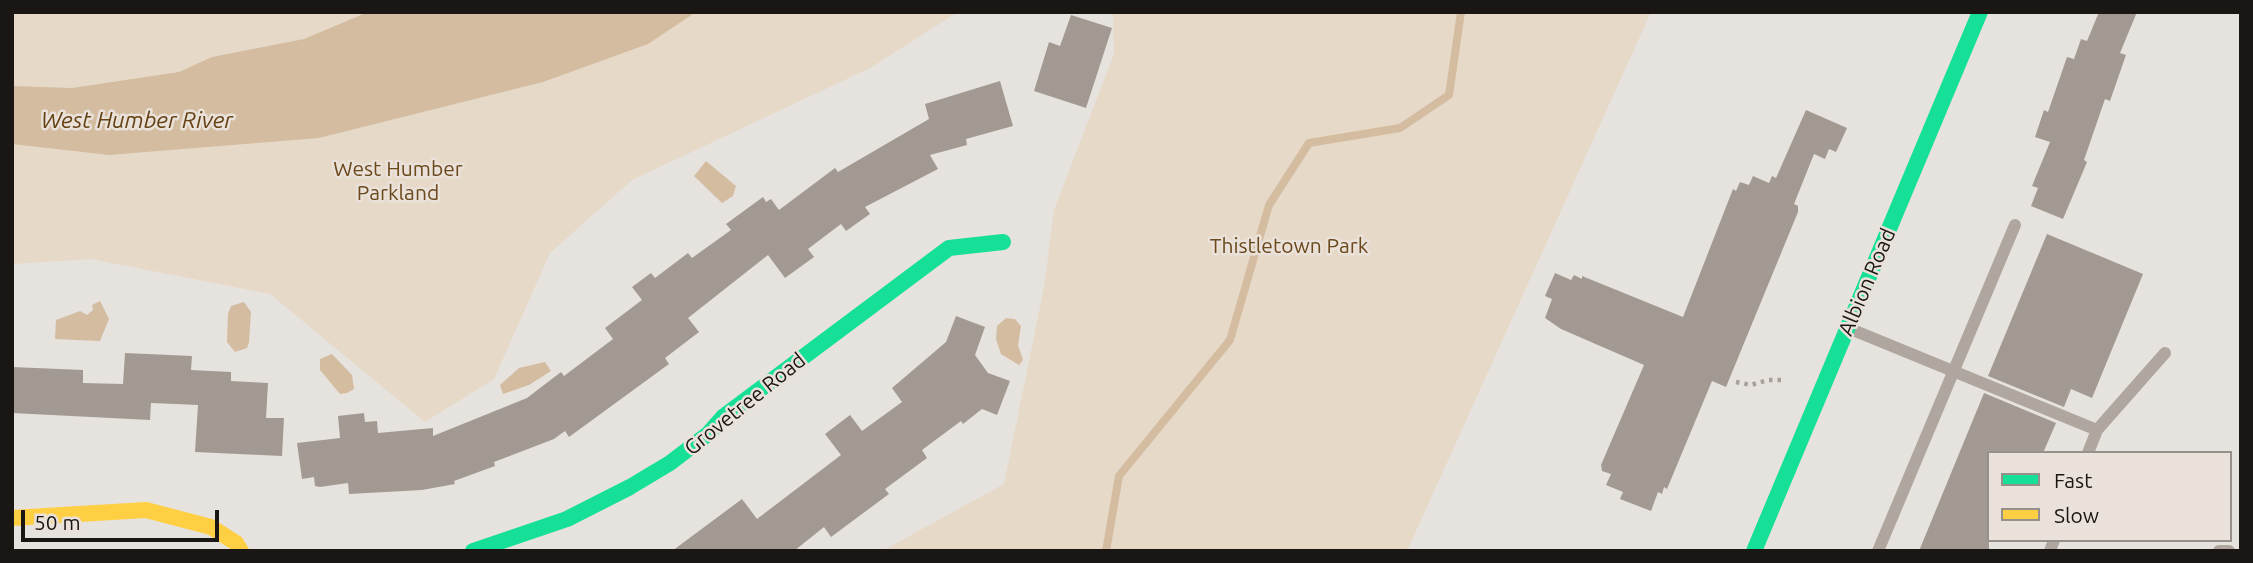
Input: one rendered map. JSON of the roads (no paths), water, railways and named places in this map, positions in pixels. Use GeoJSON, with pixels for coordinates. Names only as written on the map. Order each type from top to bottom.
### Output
{"type":"FeatureCollection","features":[{"type":"Feature","properties":{"kind":"street","name":"Albion Road"},"geometry":{"type":"LineString","coordinates":[[1754,551],[1980,12]]}},
{"type":"Feature","properties":{"kind":"street","name":"Grovetree Road"},"geometry":{"type":"LineString","coordinates":[[473,551],[567,519],[629,487],[670,463],[708,434],[723,417],[949,248],[1003,242]]}},
{"type":"Feature","properties":{"kind":"street"},"geometry":{"type":"LineString","coordinates":[[12,518],[146,510],[211,527],[236,543],[241,551]]}},
{"type":"Feature","properties":{"kind":"lane"},"geometry":{"type":"LineString","coordinates":[[1878,551],[2015,225]]}},
{"type":"Feature","properties":{"kind":"lane"},"geometry":{"type":"LineString","coordinates":[[1848,328],[2096,430]]}},
{"type":"Feature","properties":{"kind":"lane"},"geometry":{"type":"LineString","coordinates":[[2089,451],[2096,430],[2165,353]]}},
{"type":"Feature","properties":{"kind":"lane"},"geometry":{"type":"LineString","coordinates":[[2219,551],[2229,551]]}},
{"type":"Feature","properties":{"kind":"water","name":"West Humber River"},"geometry":{"type":"Polygon","coordinates":[[[368,12],[696,12],[648,44],[543,82],[319,138],[109,155],[12,144],[12,86],[72,88],[179,72],[212,57],[304,39],[368,12]]]}},
{"type":"Feature","properties":{"kind":"water"},"geometry":{"type":"Polygon","coordinates":[[[706,161],[736,186],[733,196],[722,203],[694,176],[706,161]]]}},
{"type":"Feature","properties":{"kind":"water"},"geometry":{"type":"Polygon","coordinates":[[[100,301],[109,319],[100,341],[55,339],[56,320],[80,311],[87,315],[93,310],[92,305],[100,301]]]}},
{"type":"Feature","properties":{"kind":"water"},"geometry":{"type":"Polygon","coordinates":[[[244,302],[251,312],[249,342],[247,348],[235,352],[227,342],[228,314],[231,306],[244,302]]]}},
{"type":"Feature","properties":{"kind":"water"},"geometry":{"type":"Polygon","coordinates":[[[1006,318],[1015,319],[1021,326],[1018,345],[1023,360],[1019,365],[1001,354],[996,339],[997,326],[1006,318]]]}},
{"type":"Feature","properties":{"kind":"water"},"geometry":{"type":"Polygon","coordinates":[[[332,354],[352,375],[354,389],[347,393],[340,394],[320,370],[320,359],[332,354]]]}},
{"type":"Feature","properties":{"kind":"water"},"geometry":{"type":"Polygon","coordinates":[[[545,362],[551,371],[529,385],[503,394],[500,385],[519,368],[545,362]]]}},
{"type":"Feature","properties":{"kind":"waterway"},"geometry":{"type":"LineString","coordinates":[[1106,551],[1119,476],[1230,340],[1269,205],[1309,143],[1400,128],[1449,95],[1461,12]]}},
{"type":"Feature","properties":{"kind":"park label","name":"West Humber Parkland"},"geometry":{"type":"Point","coordinates":[398,181]}},
{"type":"Feature","properties":{"kind":"park label","name":"Thistletown Park"},"geometry":{"type":"Point","coordinates":[1289,246]}}]}
